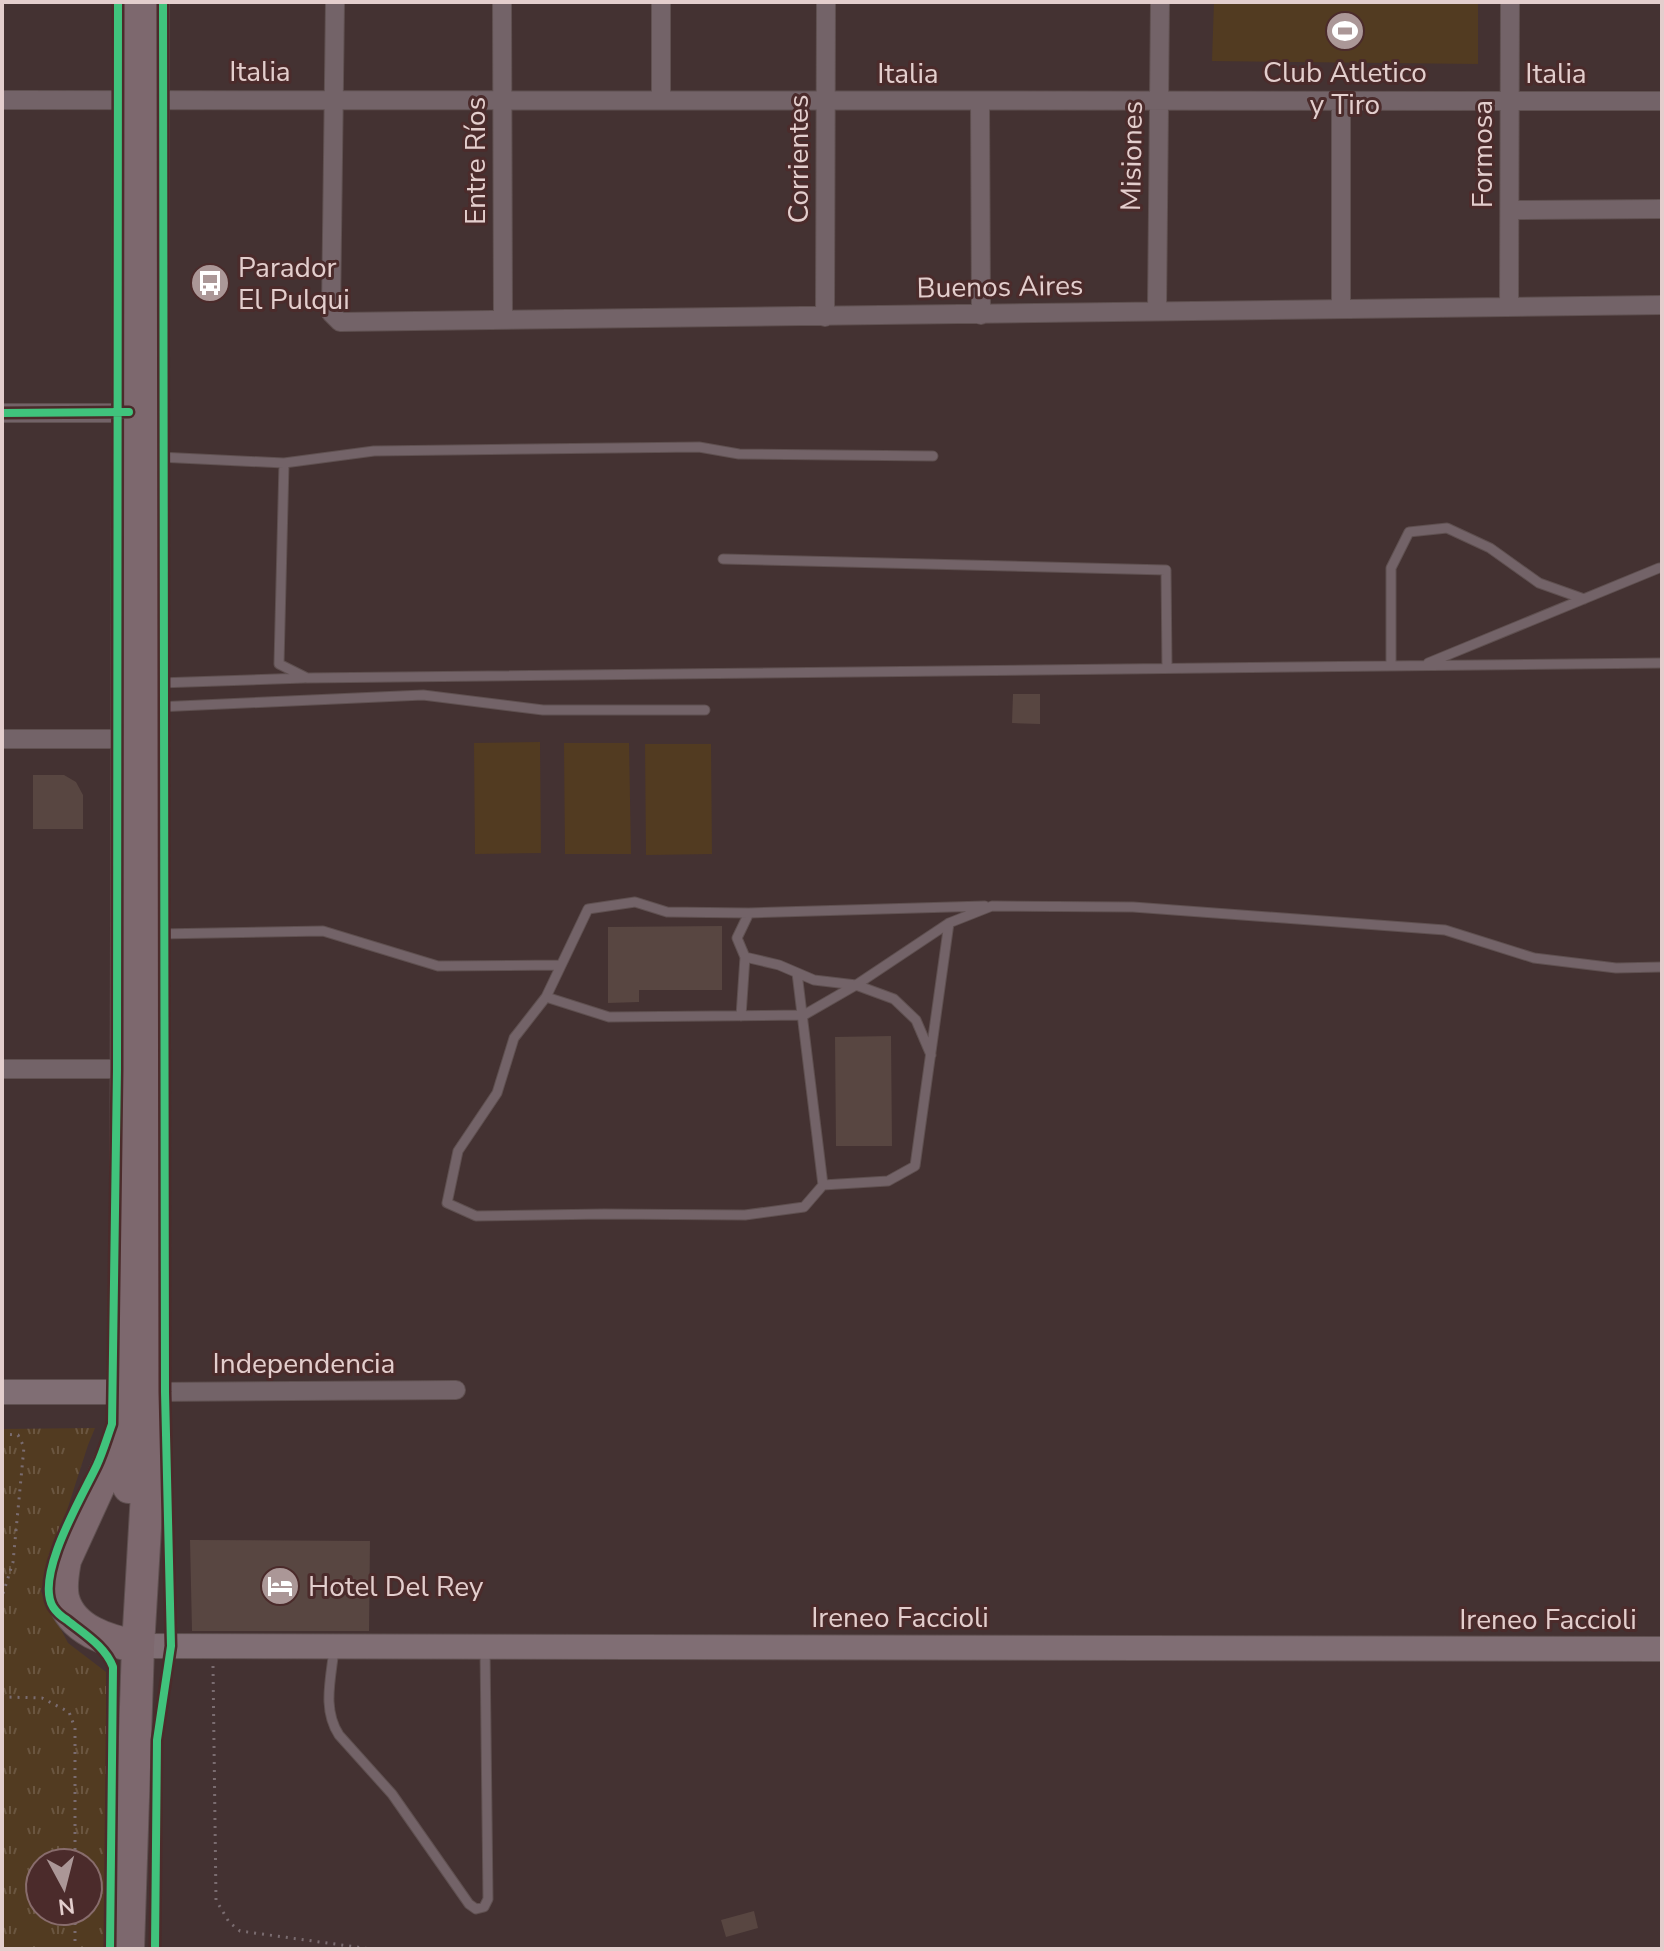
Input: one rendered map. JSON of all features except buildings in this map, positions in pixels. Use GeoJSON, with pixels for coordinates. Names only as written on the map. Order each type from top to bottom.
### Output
{"type":"FeatureCollection","features":[{"type":"Feature","properties":{"kind":"highway"},"geometry":{"type":"LineString","coordinates":[[129,2],[142,100]]}},
{"type":"Feature","properties":{"kind":"highway"},"geometry":{"type":"LineString","coordinates":[[128,1949],[138,1646],[128,739],[141,413],[142,100],[153,2]]}},
{"type":"Feature","properties":{"kind":"highway"},"geometry":{"type":"LineString","coordinates":[[132,1069],[153,934],[154,456],[141,413]]}},
{"type":"Feature","properties":{"kind":"highway"},"geometry":{"type":"LineString","coordinates":[[136,1405],[65,1560],[62,1588],[69,1611],[78,1622],[99,1637],[138,1646]]}},
{"type":"Feature","properties":{"kind":"street"},"geometry":{"type":"LineString","coordinates":[[335,2],[335,99]]}},
{"type":"Feature","properties":{"kind":"street","name":"Entre Ríos"},"geometry":{"type":"LineString","coordinates":[[502,2],[503,320]]}},
{"type":"Feature","properties":{"kind":"street"},"geometry":{"type":"LineString","coordinates":[[661,2],[661,100]]}},
{"type":"Feature","properties":{"kind":"street","name":"Corrientes"},"geometry":{"type":"LineString","coordinates":[[825,317],[826,2]]}},
{"type":"Feature","properties":{"kind":"street","name":"Misiones"},"geometry":{"type":"LineString","coordinates":[[1157,311],[1160,2]]}},
{"type":"Feature","properties":{"kind":"street","name":"Formosa"},"geometry":{"type":"LineString","coordinates":[[1509,307],[1510,2]]}},
{"type":"Feature","properties":{"kind":"street","name":"Buenos Aires"},"geometry":{"type":"LineString","coordinates":[[335,99],[331,313],[340,322],[1662,305]]}},
{"type":"Feature","properties":{"kind":"street","name":"Italia"},"geometry":{"type":"LineString","coordinates":[[2,100],[1662,101]]}},
{"type":"Feature","properties":{"kind":"street"},"geometry":{"type":"LineString","coordinates":[[980,101],[981,315]]}},
{"type":"Feature","properties":{"kind":"street"},"geometry":{"type":"LineString","coordinates":[[1341,101],[1341,309]]}},
{"type":"Feature","properties":{"kind":"street"},"geometry":{"type":"LineString","coordinates":[[1510,210],[1662,209]]}},
{"type":"Feature","properties":{"kind":"street"},"geometry":{"type":"LineString","coordinates":[[2,413],[141,413]]}},
{"type":"Feature","properties":{"kind":"street"},"geometry":{"type":"LineString","coordinates":[[2,739],[128,739]]}},
{"type":"Feature","properties":{"kind":"street"},"geometry":{"type":"LineString","coordinates":[[2,1069],[132,1069]]}},
{"type":"Feature","properties":{"kind":"street","name":"Independencia"},"geometry":{"type":"LineString","coordinates":[[136,1405],[456,1390]]}},
{"type":"Feature","properties":{"kind":"street"},"geometry":{"type":"LineString","coordinates":[[2,1392],[136,1405]]}},
{"type":"Feature","properties":{"kind":"street"},"geometry":{"type":"LineString","coordinates":[[2,1408],[136,1405]]}},
{"type":"Feature","properties":{"kind":"street","name":"Ireneo Faccioli"},"geometry":{"type":"LineString","coordinates":[[138,1646],[1662,1649]]}},
{"type":"Feature","properties":{"kind":"lane"},"geometry":{"type":"LineString","coordinates":[[154,456],[284,463],[374,451],[699,447],[739,454],[933,456]]}},
{"type":"Feature","properties":{"kind":"lane"},"geometry":{"type":"LineString","coordinates":[[284,463],[279,664],[307,678]]}},
{"type":"Feature","properties":{"kind":"lane"},"geometry":{"type":"LineString","coordinates":[[1391,665],[1391,568],[1409,532],[1447,528],[1490,548],[1539,583],[1584,599]]}},
{"type":"Feature","properties":{"kind":"lane"},"geometry":{"type":"LineString","coordinates":[[723,559],[1166,570],[1167,667]]}},
{"type":"Feature","properties":{"kind":"lane"},"geometry":{"type":"LineString","coordinates":[[1423,665],[1662,568]]}},
{"type":"Feature","properties":{"kind":"lane"},"geometry":{"type":"LineString","coordinates":[[154,695],[307,678],[1662,663]]}},
{"type":"Feature","properties":{"kind":"lane"},"geometry":{"type":"LineString","coordinates":[[154,695],[423,695],[543,710],[705,710]]}},
{"type":"Feature","properties":{"kind":"lane"},"geometry":{"type":"LineString","coordinates":[[949,923],[915,1166],[888,1181],[823,1185],[804,1207],[745,1215],[476,1216],[447,1203],[458,1151],[497,1093],[514,1038],[546,997],[588,909],[635,902],[667,912],[749,913],[992,906],[1133,907],[1445,930],[1534,958],[1616,968],[1662,967]]}},
{"type":"Feature","properties":{"kind":"lane"},"geometry":{"type":"LineString","coordinates":[[546,997],[609,1017],[804,1015],[856,985],[949,923],[992,906]]}},
{"type":"Feature","properties":{"kind":"lane"},"geometry":{"type":"LineString","coordinates":[[741,1016],[745,957],[737,938],[749,913]]}},
{"type":"Feature","properties":{"kind":"lane"},"geometry":{"type":"LineString","coordinates":[[153,934],[323,931],[438,966],[561,965]]}},
{"type":"Feature","properties":{"kind":"lane"},"geometry":{"type":"LineString","coordinates":[[745,957],[779,965],[814,980],[856,985],[894,999],[916,1020],[931,1055]]}},
{"type":"Feature","properties":{"kind":"lane"},"geometry":{"type":"LineString","coordinates":[[797,973],[823,1185]]}},
{"type":"Feature","properties":{"kind":"lane"},"geometry":{"type":"LineString","coordinates":[[334,1646],[328,1710],[332,1724],[392,1794],[469,1904],[476,1909],[484,1907],[488,1899],[485,1646]]}},
{"type":"Feature","properties":{"kind":"path"},"geometry":{"type":"LineString","coordinates":[[2,1434],[18,1435],[24,1447],[13,1562],[2,1597]]}},
{"type":"Feature","properties":{"kind":"path"},"geometry":{"type":"LineString","coordinates":[[213,1646],[216,1900],[229,1922],[240,1931],[371,1949]]}},
{"type":"Feature","properties":{"kind":"path"},"geometry":{"type":"LineString","coordinates":[[2,1695],[42,1698],[69,1712],[75,1728],[75,1847]]}},
{"type":"Feature","properties":{"kind":"path"},"geometry":{"type":"LineString","coordinates":[[75,1927],[75,1949]]}},
{"type":"Feature","properties":{"kind":"green space","name":"Club Atletico y Tiro"},"geometry":{"type":"Polygon","coordinates":[[[1214,2],[1478,2],[1478,64],[1212,61],[1214,2]]]}},
{"type":"Feature","properties":{"kind":"green space"},"geometry":{"type":"Polygon","coordinates":[[[540,742],[541,853],[475,854],[474,743],[540,742]]]}},
{"type":"Feature","properties":{"kind":"green space"},"geometry":{"type":"Polygon","coordinates":[[[564,743],[629,743],[631,854],[565,854],[564,743]]]}},
{"type":"Feature","properties":{"kind":"green space"},"geometry":{"type":"Polygon","coordinates":[[[645,744],[711,744],[712,854],[646,855],[645,744]]]}},
{"type":"Feature","properties":{"kind":"green space"},"geometry":{"type":"Polygon","coordinates":[[[95,1428],[41,1591],[68,1643],[106,1672],[106,1949],[2,1949],[2,1429],[95,1428]]]}},
{"type":"Feature","properties":{"kind":"cycle path"},"geometry":{"type":"LineString","coordinates":[[110,1949],[113,1667],[87,1635],[56,1611],[49,1593],[55,1556],[112,1424],[117,1069],[118,2]]}},
{"type":"Feature","properties":{"kind":"cycle path"},"geometry":{"type":"LineString","coordinates":[[155,1949],[157,1740],[171,1646],[165,1392],[163,2]]}},
{"type":"Feature","properties":{"kind":"cycle path"},"geometry":{"type":"LineString","coordinates":[[2,413],[129,412]]}},
{"type":"Feature","properties":{"kind":"place","name":"Club Atletico y Tiro"},"geometry":{"type":"Point","coordinates":[1345,31]}},
{"type":"Feature","properties":{"kind":"place","name":"Parador El Pulqui"},"geometry":{"type":"Point","coordinates":[210,283]}},
{"type":"Feature","properties":{"kind":"place","name":"Hotel Del Rey"},"geometry":{"type":"Point","coordinates":[280,1586]}}]}
